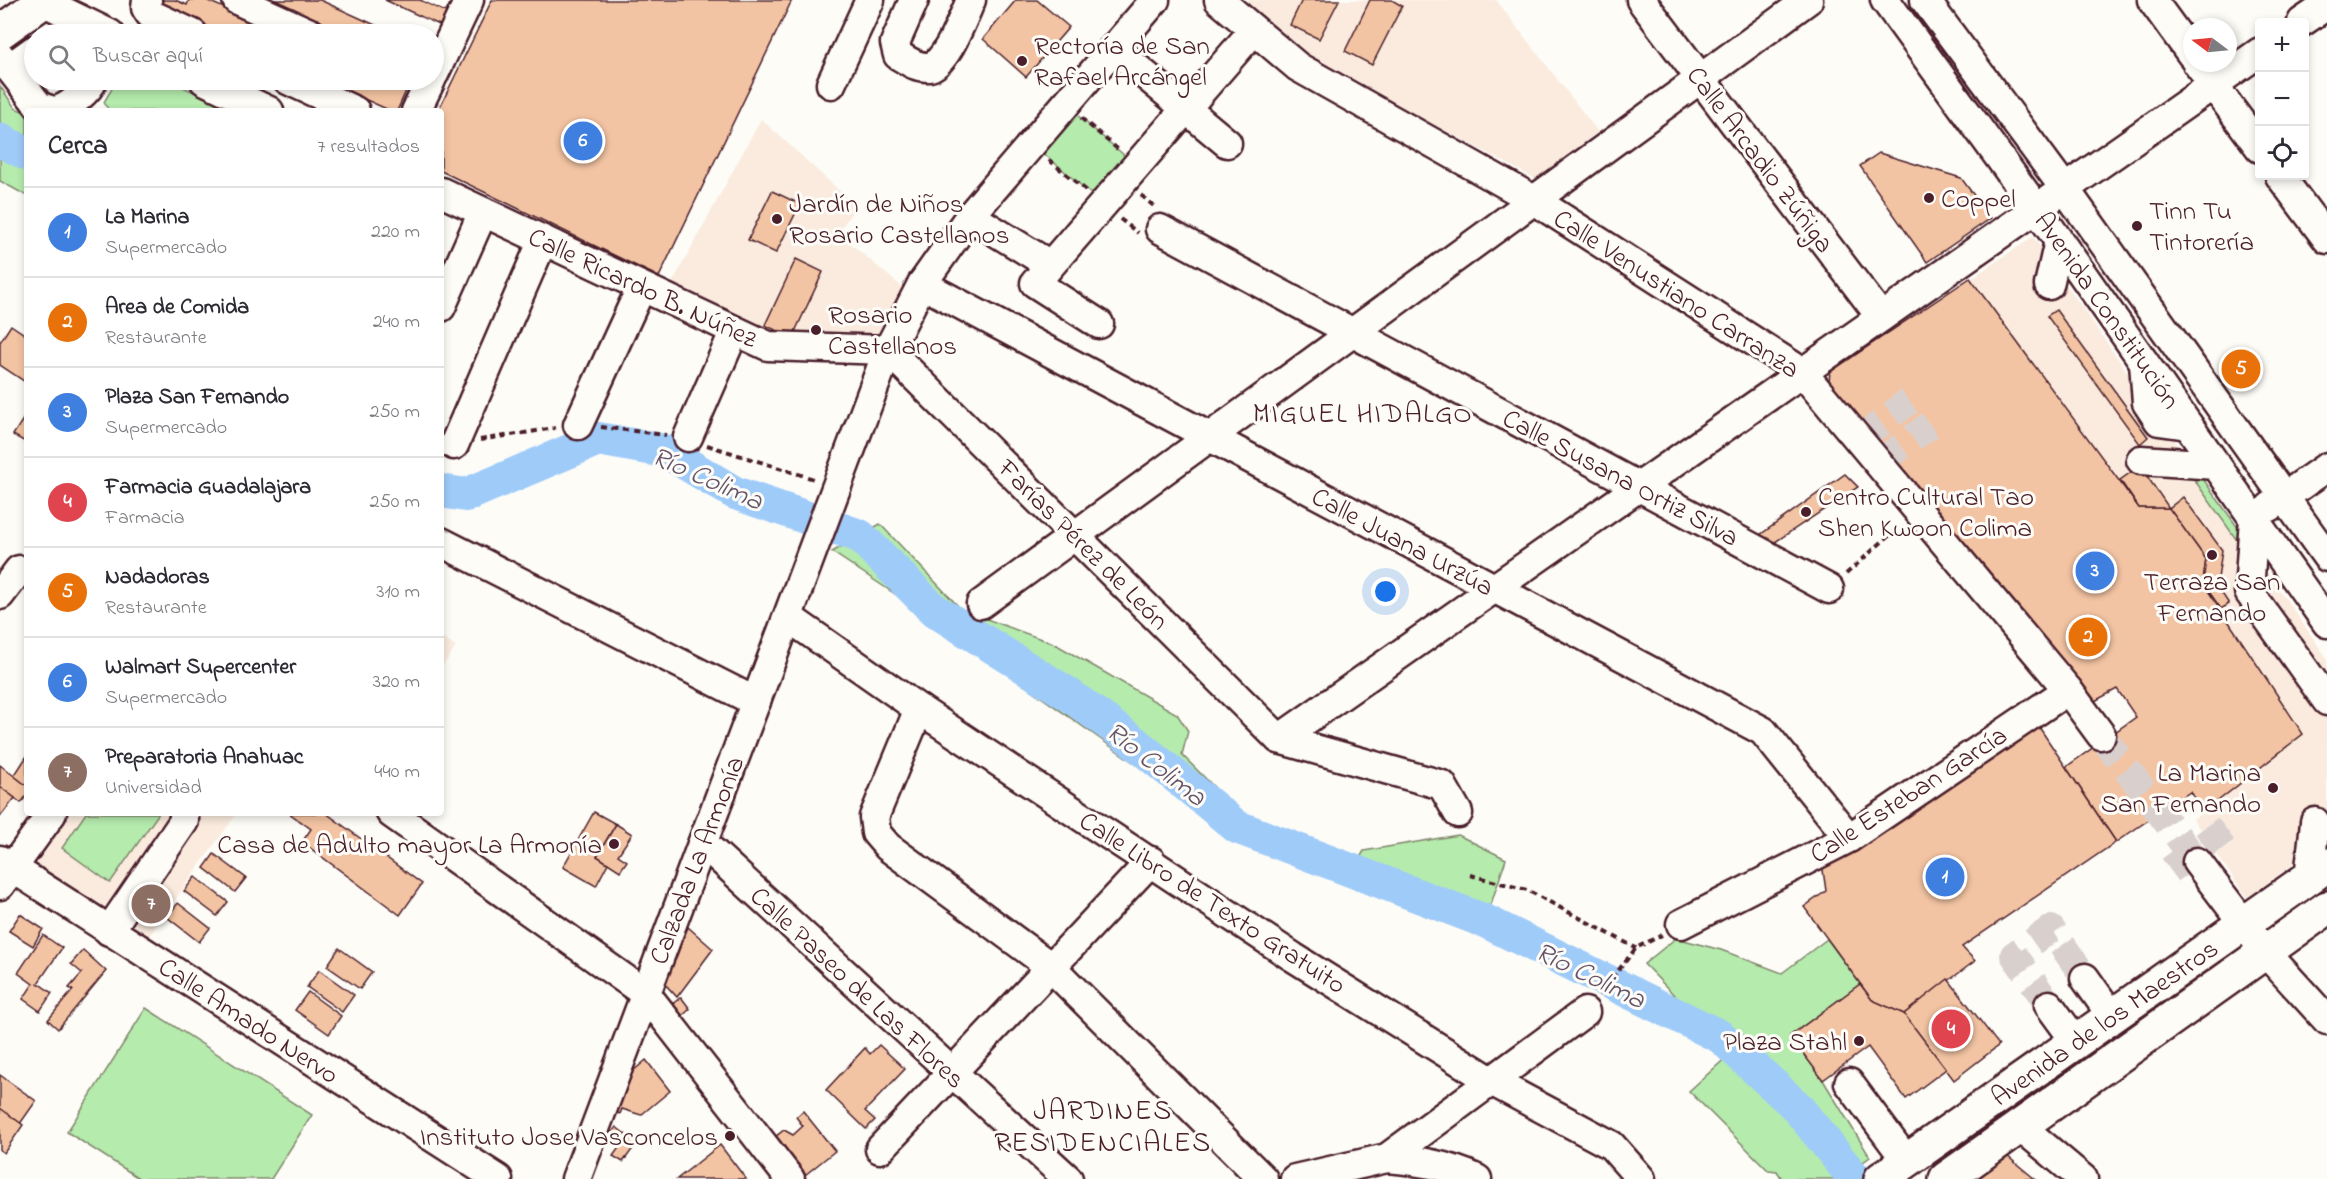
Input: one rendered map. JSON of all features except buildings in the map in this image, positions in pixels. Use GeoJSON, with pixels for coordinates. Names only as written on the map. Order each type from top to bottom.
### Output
{"type":"FeatureCollection","features":[{"type":"Feature","properties":{"kind":"main road"},"geometry":{"type":"LineString","coordinates":[[0,32],[44,2]]}},
{"type":"Feature","properties":{"kind":"main road","name":"Avenida de los Maestros"},"geometry":{"type":"LineString","coordinates":[[1891,1172],[2318,871]]}},
{"type":"Feature","properties":{"kind":"main road","name":"Avenida de los Maestros"},"geometry":{"type":"LineString","coordinates":[[1946,1179],[2327,908]]}},
{"type":"Feature","properties":{"kind":"street"},"geometry":{"type":"LineString","coordinates":[[147,0],[146,8],[150,14],[172,24]]}},
{"type":"Feature","properties":{"kind":"street"},"geometry":{"type":"LineString","coordinates":[[237,0],[290,24]]}},
{"type":"Feature","properties":{"kind":"street"},"geometry":{"type":"LineString","coordinates":[[444,47],[469,0]]}},
{"type":"Feature","properties":{"kind":"street"},"geometry":{"type":"LineString","coordinates":[[831,84],[870,0]]}},
{"type":"Feature","properties":{"kind":"street"},"geometry":{"type":"LineString","coordinates":[[914,0],[895,43],[898,55],[916,65],[928,67],[936,65],[947,51],[971,0]]}},
{"type":"Feature","properties":{"kind":"street"},"geometry":{"type":"LineString","coordinates":[[837,490],[888,350],[922,284],[970,216],[1067,106],[1155,0]]}},
{"type":"Feature","properties":{"kind":"street","name":"Calle Venustiano Carranza"},"geometry":{"type":"LineString","coordinates":[[1219,0],[1298,67],[1534,200],[1802,372],[2067,690],[2101,735]]}},
{"type":"Feature","properties":{"kind":"street","name":"Calle Arcadio Zúñiga"},"geometry":{"type":"LineString","coordinates":[[1641,0],[1881,317]]}},
{"type":"Feature","properties":{"kind":"street"},"geometry":{"type":"LineString","coordinates":[[981,603],[1808,0]]}},
{"type":"Feature","properties":{"kind":"street","name":"Avenida Constitución"},"geometry":{"type":"LineString","coordinates":[[1885,0],[2036,208],[2327,623]]}},
{"type":"Feature","properties":{"kind":"street","name":"Avenida Constitución"},"geometry":{"type":"LineString","coordinates":[[1925,0],[2065,189],[2327,557]]}},
{"type":"Feature","properties":{"kind":"street"},"geometry":{"type":"LineString","coordinates":[[2152,0],[2183,43]]}},
{"type":"Feature","properties":{"kind":"street"},"geometry":{"type":"LineString","coordinates":[[44,2],[54,24]]}},
{"type":"Feature","properties":{"kind":"street"},"geometry":{"type":"LineString","coordinates":[[44,2],[89,24]]}},
{"type":"Feature","properties":{"kind":"street"},"geometry":{"type":"LineString","coordinates":[[2308,18],[2327,5]]}},
{"type":"Feature","properties":{"kind":"street"},"geometry":{"type":"LineString","coordinates":[[1099,324],[1035,283],[1254,30]]}},
{"type":"Feature","properties":{"kind":"street"},"geometry":{"type":"LineString","coordinates":[[1114,49],[1227,143]]}},
{"type":"Feature","properties":{"kind":"street"},"geometry":{"type":"LineString","coordinates":[[24,54],[5,62],[24,87]]}},
{"type":"Feature","properties":{"kind":"street"},"geometry":{"type":"LineString","coordinates":[[1279,738],[2065,189],[2205,74],[2255,54]]}},
{"type":"Feature","properties":{"kind":"street"},"geometry":{"type":"LineString","coordinates":[[2205,74],[2255,143]]}},
{"type":"Feature","properties":{"kind":"street"},"geometry":{"type":"LineString","coordinates":[[27,90],[39,106],[44,108]]}},
{"type":"Feature","properties":{"kind":"street"},"geometry":{"type":"LineString","coordinates":[[61,108],[86,90]]}},
{"type":"Feature","properties":{"kind":"street"},"geometry":{"type":"LineString","coordinates":[[225,90],[263,108]]}},
{"type":"Feature","properties":{"kind":"street"},"geometry":{"type":"LineString","coordinates":[[310,90],[349,108]]}},
{"type":"Feature","properties":{"kind":"street"},"geometry":{"type":"LineString","coordinates":[[2283,180],[2327,239]]}},
{"type":"Feature","properties":{"kind":"street","name":"Calle Ricardo B. Núñez"},"geometry":{"type":"LineString","coordinates":[[444,193],[768,346],[888,350]]}},
{"type":"Feature","properties":{"kind":"street"},"geometry":{"type":"LineString","coordinates":[[444,300],[483,212]]}},
{"type":"Feature","properties":{"kind":"street"},"geometry":{"type":"LineString","coordinates":[[970,216],[1050,265]]}},
{"type":"Feature","properties":{"kind":"street","name":"Calle Susana Ortiz Silva"},"geometry":{"type":"LineString","coordinates":[[1160,229],[1829,589]]}},
{"type":"Feature","properties":{"kind":"street"},"geometry":{"type":"LineString","coordinates":[[454,444],[543,240]]}},
{"type":"Feature","properties":{"kind":"street"},"geometry":{"type":"LineString","coordinates":[[2049,285],[2059,241]]}},
{"type":"Feature","properties":{"kind":"street","name":"Calle Juana Urzúa"},"geometry":{"type":"LineString","coordinates":[[922,284],[1763,731],[1849,838]]}},
{"type":"Feature","properties":{"kind":"street"},"geometry":{"type":"LineString","coordinates":[[579,425],[641,288]]}},
{"type":"Feature","properties":{"kind":"street"},"geometry":{"type":"LineString","coordinates":[[688,437],[735,332]]}},
{"type":"Feature","properties":{"kind":"street","name":"Farías Pérez de León"},"geometry":{"type":"LineString","coordinates":[[888,350],[1279,738]]}},
{"type":"Feature","properties":{"kind":"street"},"geometry":{"type":"LineString","coordinates":[[2141,460],[2216,465]]}},
{"type":"Feature","properties":{"kind":"street"},"geometry":{"type":"LineString","coordinates":[[2327,467],[2254,518],[2249,592],[2327,701]]}},
{"type":"Feature","properties":{"kind":"street","name":"Calzada La Armonía"},"geometry":{"type":"LineString","coordinates":[[576,1179],[837,490]]}},
{"type":"Feature","properties":{"kind":"street"},"geometry":{"type":"LineString","coordinates":[[444,544],[756,702]]}},
{"type":"Feature","properties":{"kind":"street"},"geometry":{"type":"LineString","coordinates":[[2249,592],[2258,578],[2272,569],[2296,579]]}},
{"type":"Feature","properties":{"kind":"street"},"geometry":{"type":"LineString","coordinates":[[0,595],[19,570]]}},
{"type":"Feature","properties":{"kind":"street","name":"Calle Libro de Texto Gratuito"},"geometry":{"type":"LineString","coordinates":[[788,617],[919,709],[1293,957],[1492,1082],[1611,1145],[1641,1179]]}},
{"type":"Feature","properties":{"kind":"street","name":"Calle Esteban García"},"geometry":{"type":"LineString","coordinates":[[1681,924],[1849,838],[2067,690]]}},
{"type":"Feature","properties":{"kind":"street"},"geometry":{"type":"LineString","coordinates":[[919,709],[874,817],[876,833],[888,846],[1051,967],[1263,1179]]}},
{"type":"Feature","properties":{"kind":"street"},"geometry":{"type":"LineString","coordinates":[[1279,738],[1442,785],[1458,813]]}},
{"type":"Feature","properties":{"kind":"street"},"geometry":{"type":"LineString","coordinates":[[4,871],[50,816]]}},
{"type":"Feature","properties":{"kind":"street"},"geometry":{"type":"LineString","coordinates":[[109,931],[184,821],[184,816]]}},
{"type":"Feature","properties":{"kind":"street"},"geometry":{"type":"LineString","coordinates":[[395,816],[646,994],[790,1179]]}},
{"type":"Feature","properties":{"kind":"street"},"geometry":{"type":"LineString","coordinates":[[2315,822],[2318,871]]}},
{"type":"Feature","properties":{"kind":"street","name":"Calle Paseo de Las Flores"},"geometry":{"type":"LineString","coordinates":[[702,843],[1068,1179]]}},
{"type":"Feature","properties":{"kind":"street"},"geometry":{"type":"LineString","coordinates":[[880,1149],[1151,861]]}},
{"type":"Feature","properties":{"kind":"street"},"geometry":{"type":"LineString","coordinates":[[2197,862],[2266,953],[2327,1020]]}},
{"type":"Feature","properties":{"kind":"street","name":"Calle Amado Nervo"},"geometry":{"type":"LineString","coordinates":[[4,871],[109,931],[498,1179]]}},
{"type":"Feature","properties":{"kind":"street"},"geometry":{"type":"LineString","coordinates":[[2085,978],[2112,1016]]}},
{"type":"Feature","properties":{"kind":"street"},"geometry":{"type":"LineString","coordinates":[[2049,1005],[2076,1042]]}},
{"type":"Feature","properties":{"kind":"street"},"geometry":{"type":"LineString","coordinates":[[1387,1158],[1585,1012]]}},
{"type":"Feature","properties":{"kind":"street"},"geometry":{"type":"LineString","coordinates":[[1849,1083],[1891,1172]]}},
{"type":"Feature","properties":{"kind":"street"},"geometry":{"type":"LineString","coordinates":[[2020,1126],[2083,1179]]}},
{"type":"Feature","properties":{"kind":"street"},"geometry":{"type":"LineString","coordinates":[[1295,1179],[1387,1158],[1423,1162],[1457,1170],[1477,1179]]}},
{"type":"Feature","properties":{"kind":"path"},"geometry":{"type":"LineString","coordinates":[[1067,106],[1137,165]]}},
{"type":"Feature","properties":{"kind":"path"},"geometry":{"type":"LineString","coordinates":[[454,444],[579,425],[688,437],[726,453],[837,490]]}},
{"type":"Feature","properties":{"kind":"path"},"geometry":{"type":"LineString","coordinates":[[1829,589],[1918,510]]}},
{"type":"Feature","properties":{"kind":"path"},"geometry":{"type":"LineString","coordinates":[[1470,875],[1527,890],[1636,948],[1585,1012]]}},
{"type":"Feature","properties":{"kind":"shaded area"},"geometry":{"type":"Polygon","coordinates":[[[1238,0],[1496,0],[1598,132],[1536,179],[1306,56],[1238,0]]]}},
{"type":"Feature","properties":{"kind":"shaded area","name":"Jardín de Niños Rosario Castellanos"},"geometry":{"type":"Polygon","coordinates":[[[761,119],[856,206],[838,233],[902,287],[881,343],[773,340],[670,287],[761,119]]]}},
{"type":"Feature","properties":{"kind":"shaded area"},"geometry":{"type":"Polygon","coordinates":[[[2033,237],[2327,658],[2327,839],[2247,898],[2193,819],[2204,812],[2190,792],[2116,842],[2066,767],[2136,717],[2117,689],[2091,703],[1829,381],[1830,372],[2033,237]]]}},
{"type":"Feature","properties":{"kind":"shaded area"},"geometry":{"type":"Polygon","coordinates":[[[444,639],[456,647],[444,664],[444,639]]]}},
{"type":"Feature","properties":{"kind":"shaded area"},"geometry":{"type":"Polygon","coordinates":[[[69,816],[235,816],[144,943],[38,877],[35,864],[69,816]]]}},
{"type":"Feature","properties":{"kind":"green space"},"geometry":{"type":"Polygon","coordinates":[[[0,86],[15,108],[24,112],[24,194],[0,181],[0,86]]]}},
{"type":"Feature","properties":{"kind":"green space"},"geometry":{"type":"Polygon","coordinates":[[[111,90],[190,90],[229,108],[107,108],[104,102],[111,90]]]}},
{"type":"Feature","properties":{"kind":"green space"},"geometry":{"type":"Polygon","coordinates":[[[1076,114],[1131,161],[1098,200],[1043,153],[1076,114]]]}},
{"type":"Feature","properties":{"kind":"green space"},"geometry":{"type":"Polygon","coordinates":[[[2186,468],[2196,469],[2243,535],[2241,546],[2186,468]]]}},
{"type":"Feature","properties":{"kind":"green space"},"geometry":{"type":"Polygon","coordinates":[[[880,524],[962,610],[1055,644],[1177,714],[1188,731],[1182,755],[1220,793],[1212,818],[907,602],[832,552],[880,524]]]}},
{"type":"Feature","properties":{"kind":"green space"},"geometry":{"type":"Polygon","coordinates":[[[84,816],[157,816],[110,883],[62,848],[84,816]]]}},
{"type":"Feature","properties":{"kind":"green space"},"geometry":{"type":"Polygon","coordinates":[[[1458,835],[1506,859],[1483,928],[1471,933],[1344,884],[1364,851],[1458,835]]]}},
{"type":"Feature","properties":{"kind":"green space"},"geometry":{"type":"Polygon","coordinates":[[[1676,938],[1721,950],[1782,973],[1827,939],[1860,984],[1790,1036],[1823,1080],[1870,1157],[1839,1179],[1782,1179],[1777,1171],[1768,1170],[1689,1091],[1741,1044],[1676,997],[1644,964],[1676,938]]]}},
{"type":"Feature","properties":{"kind":"green space"},"geometry":{"type":"Polygon","coordinates":[[[146,1008],[312,1115],[271,1179],[140,1179],[67,1132],[146,1008]]]}},
{"type":"Feature","properties":{"kind":"waterway","name":"Río Colima"},"geometry":{"type":"LineString","coordinates":[[0,140],[24,152]]}},
{"type":"Feature","properties":{"kind":"waterway","name":"Río Colima"},"geometry":{"type":"LineString","coordinates":[[444,491],[466,495],[598,439],[665,451],[735,493],[860,536],[934,610],[1068,694],[1134,742],[1237,827],[1485,921],[1721,1037],[1796,1106],[1855,1179]]}},
{"type":"Feature","properties":{"kind":"tunnel"},"geometry":{"type":"LineString","coordinates":[[1859,440],[1909,401]]}},
{"type":"Feature","properties":{"kind":"tunnel"},"geometry":{"type":"LineString","coordinates":[[1879,463],[1930,425]]}},
{"type":"Feature","properties":{"kind":"tunnel"},"geometry":{"type":"LineString","coordinates":[[2101,735],[2197,862]]}},
{"type":"Feature","properties":{"kind":"tunnel"},"geometry":{"type":"LineString","coordinates":[[2170,870],[2226,829]]}},
{"type":"Feature","properties":{"kind":"tunnel"},"geometry":{"type":"LineString","coordinates":[[2049,1005],[2014,955],[2051,929],[2085,978]]}},
{"type":"Feature","properties":{"kind":"place","name":"Rectoría de San Rafael Arcángel"},"geometry":{"type":"Point","coordinates":[1022,61]}},
{"type":"Feature","properties":{"kind":"place","name":"Walmart Supercenter"},"geometry":{"type":"Point","coordinates":[583,141]}},
{"type":"Feature","properties":{"kind":"place","name":"Coppel"},"geometry":{"type":"Point","coordinates":[1929,198]}},
{"type":"Feature","properties":{"kind":"place","name":"Jardín de Niños Rosario Castellanos"},"geometry":{"type":"Point","coordinates":[777,219]}},
{"type":"Feature","properties":{"kind":"place","name":"Tinn Tu Tintorería"},"geometry":{"type":"Point","coordinates":[2137,226]}},
{"type":"Feature","properties":{"kind":"place","name":"Rosario Castellanos"},"geometry":{"type":"Point","coordinates":[816,330]}},
{"type":"Feature","properties":{"kind":"place","name":"Nadadoras"},"geometry":{"type":"Point","coordinates":[2241,369]}},
{"type":"Feature","properties":{"kind":"place","name":"Centro Cultural Tao Shen Kwoon Colima"},"geometry":{"type":"Point","coordinates":[1806,512]}},
{"type":"Feature","properties":{"kind":"place","name":"Terraza San Fernando"},"geometry":{"type":"Point","coordinates":[2212,555]}},
{"type":"Feature","properties":{"kind":"place","name":"Plaza San Fernando"},"geometry":{"type":"Point","coordinates":[2095,571]}},
{"type":"Feature","properties":{"kind":"place","name":"Area de Comida"},"geometry":{"type":"Point","coordinates":[2088,637]}},
{"type":"Feature","properties":{"kind":"place","name":"La Marina San Fernando"},"geometry":{"type":"Point","coordinates":[2273,788]}},
{"type":"Feature","properties":{"kind":"place","name":"Casa de Adulto mayor La Armonía"},"geometry":{"type":"Point","coordinates":[614,844]}},
{"type":"Feature","properties":{"kind":"place","name":"La Marina"},"geometry":{"type":"Point","coordinates":[1945,877]}},
{"type":"Feature","properties":{"kind":"place","name":"Preparatoria Anahuac"},"geometry":{"type":"Point","coordinates":[151,904]}},
{"type":"Feature","properties":{"kind":"place","name":"Farmacia Guadalajara"},"geometry":{"type":"Point","coordinates":[1951,1029]}},
{"type":"Feature","properties":{"kind":"place","name":"Plaza Stahl"},"geometry":{"type":"Point","coordinates":[1859,1041]}},
{"type":"Feature","properties":{"kind":"place","name":"Instituto Jose Vasconcelos"},"geometry":{"type":"Point","coordinates":[730,1136]}},
{"type":"Feature","properties":{"kind":"district","name":"MIGUEL HIDALGO"},"geometry":{"type":"Point","coordinates":[1363,412]}},
{"type":"Feature","properties":{"kind":"district","name":"JARDINES RESIDENCIALES"},"geometry":{"type":"Point","coordinates":[1103,1125]}}]}
